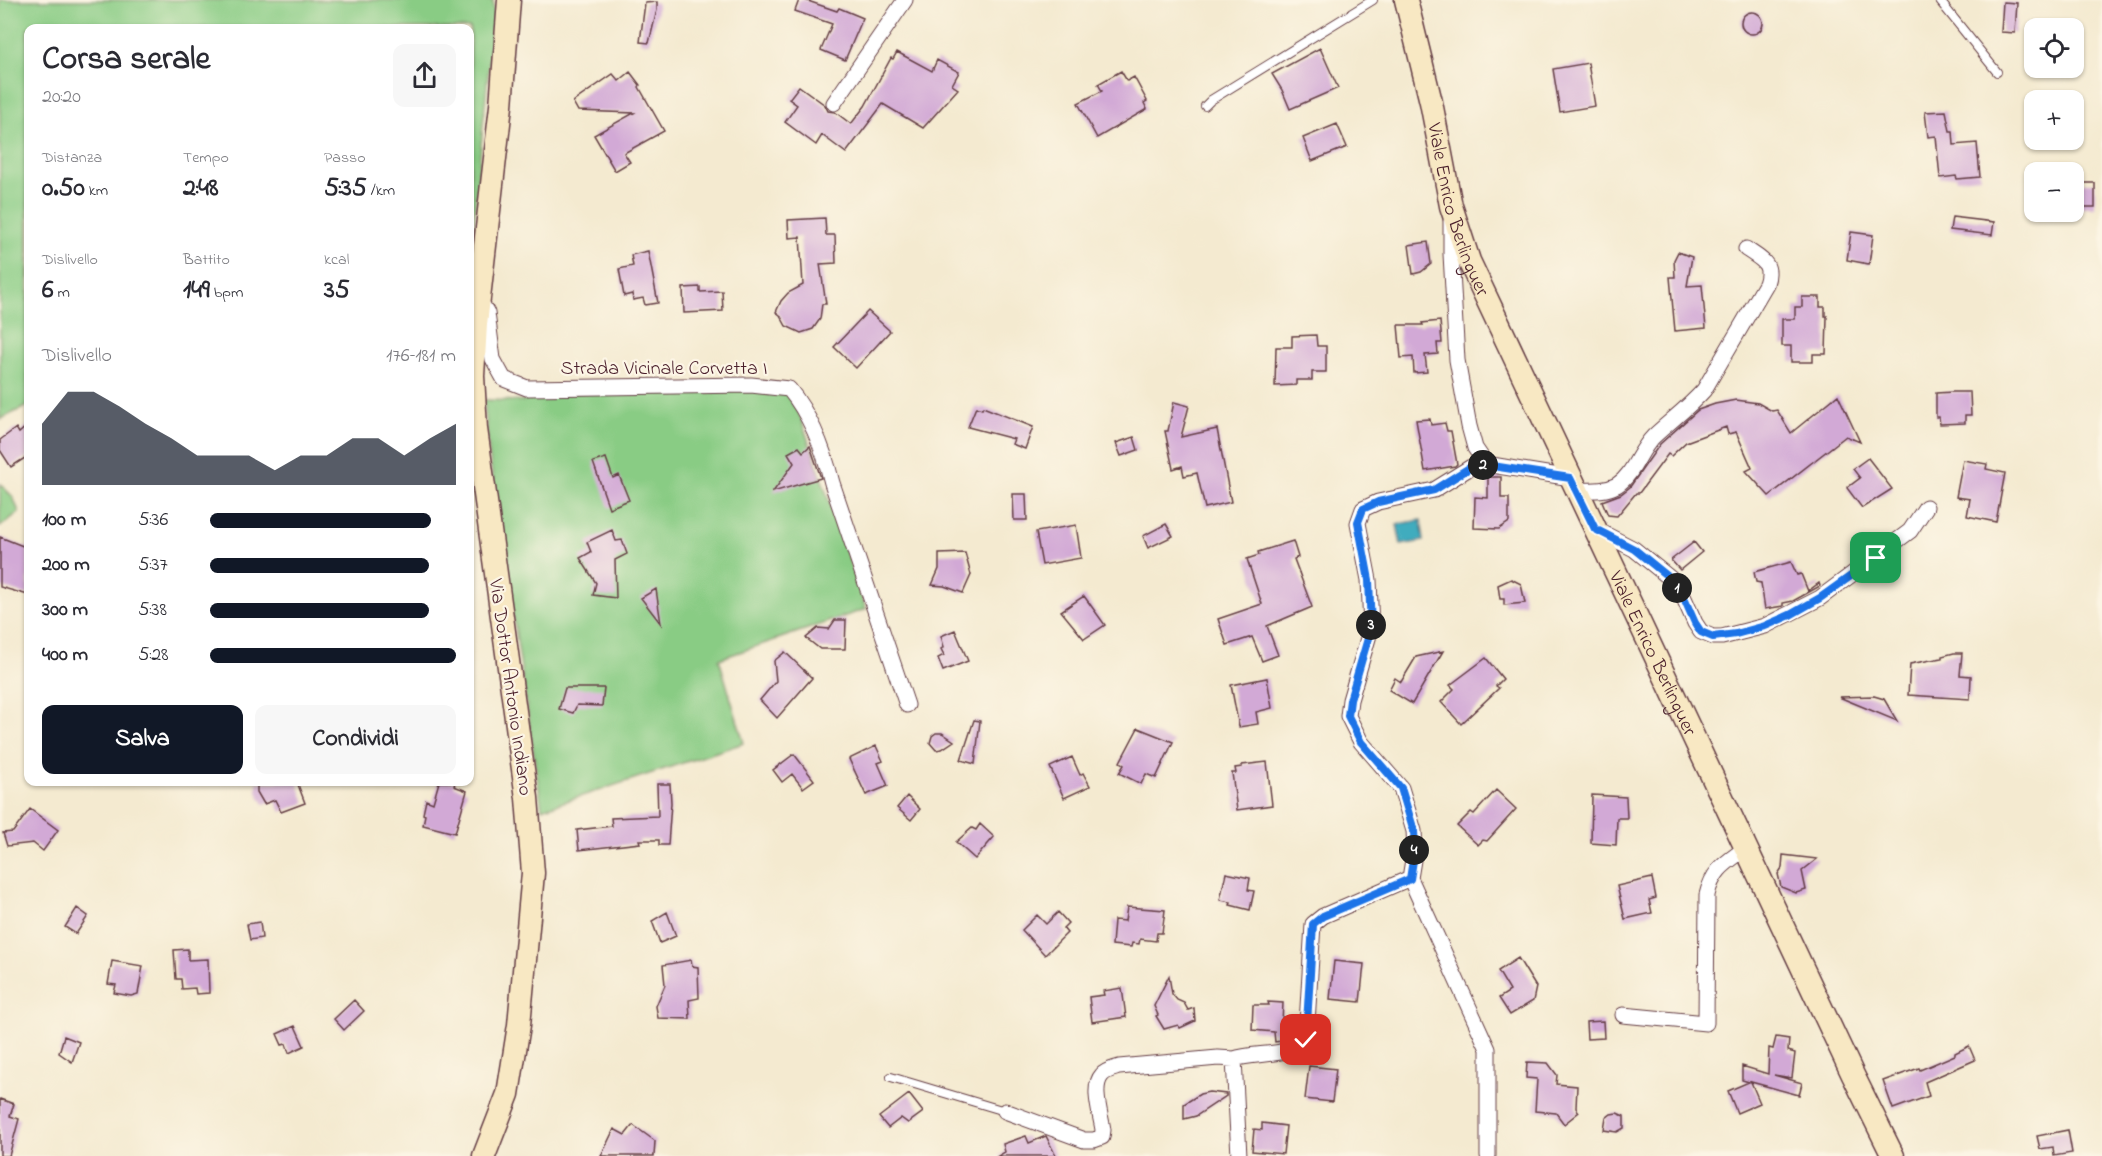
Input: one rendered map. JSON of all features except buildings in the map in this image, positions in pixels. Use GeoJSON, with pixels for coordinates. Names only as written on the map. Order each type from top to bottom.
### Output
{"type":"FeatureCollection","features":[{"type":"Feature","properties":{"kind":"main road","name":"Via Dottor Antonio Indiano"},"geometry":{"type":"LineString","coordinates":[[474,360],[478,298],[501,106],[509,0]]}},
{"type":"Feature","properties":{"kind":"main road","name":"Viale Enrico Berlinguer"},"geometry":{"type":"LineString","coordinates":[[1406,0],[1431,102],[1451,206],[1469,261],[1893,1156]]}},
{"type":"Feature","properties":{"kind":"main road","name":"Via Dottor Antonio Indiano"},"geometry":{"type":"LineString","coordinates":[[474,394],[476,429],[527,798],[533,873],[519,1025],[508,1094],[484,1156]]}},
{"type":"Feature","properties":{"kind":"street"},"geometry":{"type":"LineString","coordinates":[[834,103],[905,0]]}},
{"type":"Feature","properties":{"kind":"street"},"geometry":{"type":"LineString","coordinates":[[1451,206],[1451,254],[1457,360],[1475,448],[1486,465]]}},
{"type":"Feature","properties":{"kind":"street"},"geometry":{"type":"LineString","coordinates":[[1488,1156],[1488,1049],[1410,879],[1415,848],[1414,831],[1401,788],[1361,742],[1348,716],[1350,700],[1371,628],[1369,580],[1358,522],[1363,509],[1378,502],[1434,490],[1471,467],[1486,465],[1604,490],[1615,486],[1624,479],[1652,439],[1704,390],[1766,284],[1769,275],[1764,261],[1746,249]]}},
{"type":"Feature","properties":{"kind":"street","name":"Strada Vicinale Corvetta I"},"geometry":{"type":"LineString","coordinates":[[478,298],[487,313],[493,358],[504,379],[527,388],[751,385],[789,389],[800,403],[826,456],[832,483],[907,705]]}},
{"type":"Feature","properties":{"kind":"street"},"geometry":{"type":"LineString","coordinates":[[1595,529],[1634,549],[1671,579],[1684,598],[1701,632],[1713,637],[1722,637],[1765,626],[1820,598],[1910,531],[1926,507]]}},
{"type":"Feature","properties":{"kind":"street"},"geometry":{"type":"LineString","coordinates":[[1623,1016],[1706,1023],[1707,895],[1712,878],[1719,868],[1746,849]]}},
{"type":"Feature","properties":{"kind":"street"},"geometry":{"type":"LineString","coordinates":[[1005,1112],[1084,1140],[1094,1140],[1102,1137],[1103,1130],[1097,1086],[1101,1076],[1108,1070],[1218,1058],[1234,1059],[1246,1055],[1292,1050],[1300,1046],[1306,1040],[1313,924],[1323,916],[1410,879]]}},
{"type":"Feature","properties":{"kind":"street"},"geometry":{"type":"LineString","coordinates":[[1234,1059],[1239,1156]]}},
{"type":"Feature","properties":{"kind":"lane"},"geometry":{"type":"LineString","coordinates":[[1205,106],[1211,100],[1373,0]]}},
{"type":"Feature","properties":{"kind":"lane"},"geometry":{"type":"LineString","coordinates":[[1939,0],[1997,72]]}},
{"type":"Feature","properties":{"kind":"lane"},"geometry":{"type":"LineString","coordinates":[[891,1077],[1005,1112]]}},
{"type":"Feature","properties":{"kind":"green space"},"geometry":{"type":"Polygon","coordinates":[[[0,0],[493,0],[494,13],[474,217],[474,24],[24,24],[24,408],[0,419],[0,0]]]}},
{"type":"Feature","properties":{"kind":"green space"},"geometry":{"type":"Polygon","coordinates":[[[784,389],[799,413],[866,609],[719,659],[744,743],[542,809],[489,453],[484,400],[524,401],[528,393],[784,389]]]}},
{"type":"Feature","properties":{"kind":"green space"},"geometry":{"type":"Polygon","coordinates":[[[0,484],[13,497],[19,512],[0,527],[0,484]]]}},
{"type":"Feature","properties":{"kind":"water"},"geometry":{"type":"Polygon","coordinates":[[[1421,520],[1424,541],[1401,545],[1397,524],[1421,520]]]}},
{"type":"Feature","properties":{"kind":"route"},"geometry":{"type":"LineString","coordinates":[[1306,1040],[1313,924],[1323,916],[1410,879],[1415,848],[1414,831],[1401,788],[1361,742],[1348,716],[1350,700],[1371,628],[1369,580],[1358,522],[1363,509],[1378,502],[1434,490],[1471,467],[1496,466],[1570,478],[1595,529],[1634,549],[1671,579],[1684,598],[1701,632],[1713,637],[1722,637],[1765,626],[1790,615],[1820,598],[1876,558]]}}]}
